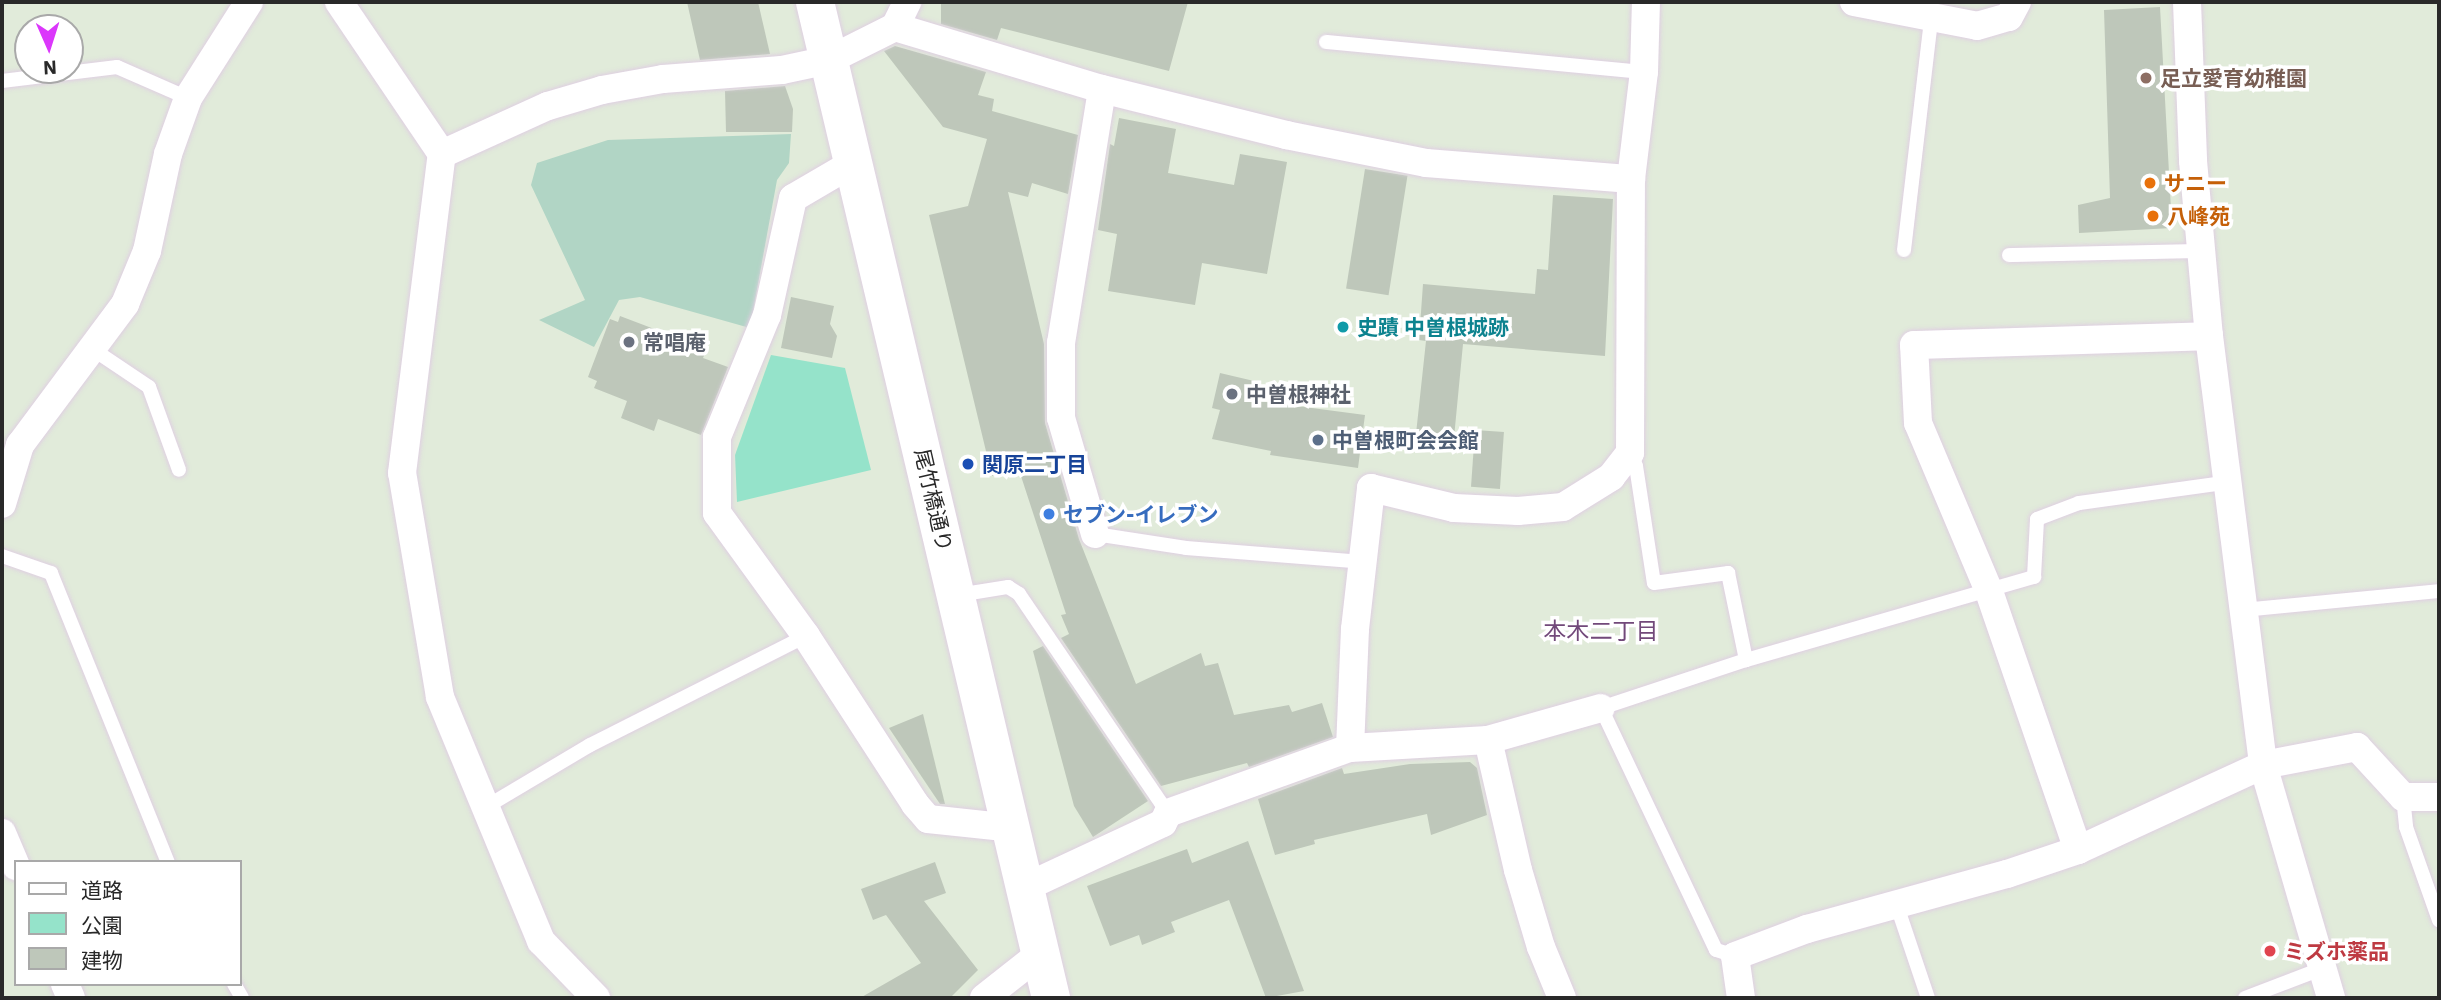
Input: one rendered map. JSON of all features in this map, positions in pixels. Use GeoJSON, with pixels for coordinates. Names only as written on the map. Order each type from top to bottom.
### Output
{"type":"FeatureCollection","features":[{"type":"Feature","properties":{"kind":"main road","name":"尾竹橋通り"},"geometry":{"type":"LineString","coordinates":[[815,2],[1051,998]]}},
{"type":"Feature","properties":{"kind":"street"},"geometry":{"type":"LineString","coordinates":[[2,504],[20,445],[125,304],[146,251],[168,154],[188,98],[249,2]]}},
{"type":"Feature","properties":{"kind":"street"},"geometry":{"type":"LineString","coordinates":[[339,2],[442,154],[402,473],[440,697],[541,942],[596,998]]}},
{"type":"Feature","properties":{"kind":"street"},"geometry":{"type":"LineString","coordinates":[[442,154],[548,106],[602,90],[663,79],[782,70],[829,60],[894,27],[907,2]]}},
{"type":"Feature","properties":{"kind":"street"},"geometry":{"type":"LineString","coordinates":[[1350,748],[1362,562],[1371,488],[1454,508],[1518,512],[1563,507],[1611,477],[1630,453],[1631,179],[1644,72],[1646,2]]}},
{"type":"Feature","properties":{"kind":"street"},"geometry":{"type":"LineString","coordinates":[[1854,2],[1977,26],[2010,17],[2017,2]]}},
{"type":"Feature","properties":{"kind":"street"},"geometry":{"type":"LineString","coordinates":[[2187,2],[2193,161],[2209,336],[2224,483],[2263,765],[2331,998]]}},
{"type":"Feature","properties":{"kind":"street"},"geometry":{"type":"LineString","coordinates":[[894,27],[1102,89],[1286,135],[1426,163],[1631,179]]}},
{"type":"Feature","properties":{"kind":"street"},"geometry":{"type":"LineString","coordinates":[[1095,534],[1061,418],[1061,343],[1102,89]]}},
{"type":"Feature","properties":{"kind":"street"},"geometry":{"type":"LineString","coordinates":[[853,163],[793,198],[767,315],[717,437],[717,513],[806,636],[928,819],[1012,828]]}},
{"type":"Feature","properties":{"kind":"street"},"geometry":{"type":"LineString","coordinates":[[2078,850],[1989,591],[1918,423],[1914,345],[2209,336]]}},
{"type":"Feature","properties":{"kind":"street"},"geometry":{"type":"LineString","coordinates":[[1026,887],[1163,824],[1168,813],[1350,748],[1488,740],[1601,708]]}},
{"type":"Feature","properties":{"kind":"street"},"geometry":{"type":"LineString","coordinates":[[1488,740],[1518,870],[1541,947],[1562,998]]}},
{"type":"Feature","properties":{"kind":"street"},"geometry":{"type":"LineString","coordinates":[[1741,998],[1735,956],[1896,903],[2007,874],[2078,850],[2263,765],[2357,747],[2403,797],[2439,797]]}},
{"type":"Feature","properties":{"kind":"street"},"geometry":{"type":"LineString","coordinates":[[2,833],[14,861]]}},
{"type":"Feature","properties":{"kind":"street"},"geometry":{"type":"LineString","coordinates":[[984,998],[1040,954]]}},
{"type":"Feature","properties":{"kind":"lane"},"geometry":{"type":"LineString","coordinates":[[1904,250],[1931,19]]}},
{"type":"Feature","properties":{"kind":"lane"},"geometry":{"type":"LineString","coordinates":[[1326,42],[1644,72]]}},
{"type":"Feature","properties":{"kind":"lane"},"geometry":{"type":"LineString","coordinates":[[2,81],[117,67],[188,98]]}},
{"type":"Feature","properties":{"kind":"lane"},"geometry":{"type":"LineString","coordinates":[[2009,255],[2202,251]]}},
{"type":"Feature","properties":{"kind":"lane"},"geometry":{"type":"LineString","coordinates":[[91,348],[149,387],[179,470]]}},
{"type":"Feature","properties":{"kind":"lane"},"geometry":{"type":"LineString","coordinates":[[1630,453],[1636,466],[1654,583],[1728,573],[1746,660]]}},
{"type":"Feature","properties":{"kind":"lane"},"geometry":{"type":"LineString","coordinates":[[1735,956],[1716,950],[1601,708],[1746,660],[2034,578],[2037,519],[2079,503],[2224,483]]}},
{"type":"Feature","properties":{"kind":"lane"},"geometry":{"type":"LineString","coordinates":[[1095,534],[1198,549],[1362,562]]}},
{"type":"Feature","properties":{"kind":"lane"},"geometry":{"type":"LineString","coordinates":[[2,556],[51,573],[167,860]]}},
{"type":"Feature","properties":{"kind":"lane"},"geometry":{"type":"LineString","coordinates":[[957,596],[1008,587],[1019,594],[1168,813]]}},
{"type":"Feature","properties":{"kind":"lane"},"geometry":{"type":"LineString","coordinates":[[2242,610],[2439,591]]}},
{"type":"Feature","properties":{"kind":"lane"},"geometry":{"type":"LineString","coordinates":[[486,807],[590,746],[806,636]]}},
{"type":"Feature","properties":{"kind":"lane"},"geometry":{"type":"LineString","coordinates":[[2403,797],[2406,827],[2439,920]]}},
{"type":"Feature","properties":{"kind":"lane"},"geometry":{"type":"LineString","coordinates":[[1896,903],[1928,998]]}},
{"type":"Feature","properties":{"kind":"lane"},"geometry":{"type":"LineString","coordinates":[[2245,998],[2321,969]]}},
{"type":"Feature","properties":{"kind":"green space"},"geometry":{"type":"Polygon","coordinates":[[[791,134],[789,163],[777,180],[750,328],[640,297],[619,300],[594,347],[539,320],[585,300],[531,185],[537,163],[608,140],[791,134]]]}},
{"type":"Feature","properties":{"kind":"green space"},"geometry":{"type":"Polygon","coordinates":[[[771,355],[845,368],[871,470],[737,502],[735,455],[771,355]]]}},
{"type":"Feature","properties":{"kind":"building"},"geometry":{"type":"Polygon","coordinates":[[[687,2],[758,2],[770,54],[700,60],[687,2]]]}},
{"type":"Feature","properties":{"kind":"building"},"geometry":{"type":"Polygon","coordinates":[[[941,2],[1188,2],[1169,71],[1001,28],[997,40],[941,24],[941,2]]]}},
{"type":"Feature","properties":{"kind":"building"},"geometry":{"type":"Polygon","coordinates":[[[2160,7],[2172,228],[2079,233],[2078,205],[2110,198],[2104,10],[2160,7]]]}},
{"type":"Feature","properties":{"kind":"building"},"geometry":{"type":"Polygon","coordinates":[[[895,46],[986,72],[978,95],[994,99],[992,111],[1078,135],[1068,194],[1032,183],[1028,197],[1008,192],[1044,344],[1045,423],[1079,539],[1136,684],[1201,653],[1205,666],[1218,663],[1234,715],[1289,705],[1292,712],[1322,703],[1333,737],[1249,767],[1247,763],[1161,786],[1061,638],[1069,634],[1061,615],[1066,614],[1019,470],[992,476],[929,215],[968,206],[987,139],[943,127],[884,51],[895,46]]]}},
{"type":"Feature","properties":{"kind":"building"},"geometry":{"type":"Polygon","coordinates":[[[785,86],[793,109],[792,132],[726,132],[725,91],[785,86]]]}},
{"type":"Feature","properties":{"kind":"building"},"geometry":{"type":"Polygon","coordinates":[[[1119,118],[1176,129],[1168,173],[1234,185],[1240,154],[1287,162],[1267,274],[1202,263],[1195,305],[1108,291],[1117,234],[1098,230],[1110,144],[1114,146],[1119,118]]]}},
{"type":"Feature","properties":{"kind":"building"},"geometry":{"type":"Polygon","coordinates":[[[1365,169],[1407,176],[1389,295],[1346,289],[1365,169]]]}},
{"type":"Feature","properties":{"kind":"building"},"geometry":{"type":"Polygon","coordinates":[[[1553,195],[1613,199],[1605,356],[1463,344],[1453,448],[1415,443],[1426,341],[1419,340],[1423,284],[1535,294],[1537,269],[1548,270],[1553,195]]]}},
{"type":"Feature","properties":{"kind":"building"},"geometry":{"type":"Polygon","coordinates":[[[791,297],[834,306],[830,324],[837,336],[832,358],[781,348],[791,297]]]}},
{"type":"Feature","properties":{"kind":"building"},"geometry":{"type":"Polygon","coordinates":[[[620,316],[707,349],[703,358],[728,367],[701,435],[658,419],[654,431],[621,418],[627,401],[594,388],[597,381],[588,377],[610,319],[618,322],[620,316]]]}},
{"type":"Feature","properties":{"kind":"building"},"geometry":{"type":"Polygon","coordinates":[[[1220,373],[1254,381],[1250,400],[1365,415],[1358,468],[1270,455],[1271,451],[1212,439],[1220,410],[1212,408],[1220,373]]]}},
{"type":"Feature","properties":{"kind":"building"},"geometry":{"type":"Polygon","coordinates":[[[1475,430],[1504,432],[1500,489],[1471,487],[1475,430]]]}},
{"type":"Feature","properties":{"kind":"building"},"geometry":{"type":"Polygon","coordinates":[[[1043,646],[1148,801],[1093,837],[1074,806],[1046,701],[1033,651],[1043,646]]]}},
{"type":"Feature","properties":{"kind":"building"},"geometry":{"type":"Polygon","coordinates":[[[923,714],[945,804],[940,804],[889,728],[923,714]]]}},
{"type":"Feature","properties":{"kind":"building"},"geometry":{"type":"Polygon","coordinates":[[[1470,762],[1477,768],[1487,815],[1431,835],[1427,814],[1314,840],[1315,844],[1275,855],[1258,799],[1342,768],[1344,774],[1410,764],[1470,762]]]}},
{"type":"Feature","properties":{"kind":"building"},"geometry":{"type":"Polygon","coordinates":[[[1248,841],[1304,991],[1266,998],[1229,900],[1171,922],[1175,932],[1142,945],[1139,935],[1110,946],[1087,886],[1187,849],[1192,863],[1248,841]]]}},
{"type":"Feature","properties":{"kind":"building"},"geometry":{"type":"Polygon","coordinates":[[[935,862],[946,893],[924,901],[978,970],[950,998],[860,998],[921,963],[886,915],[873,920],[861,889],[935,862]]]}},
{"type":"Feature","properties":{"kind":"place","name":"足立愛育幼稚園"},"geometry":{"type":"Point","coordinates":[2146,78]}},
{"type":"Feature","properties":{"kind":"place","name":"サニー"},"geometry":{"type":"Point","coordinates":[2150,183]}},
{"type":"Feature","properties":{"kind":"place","name":"八峰苑"},"geometry":{"type":"Point","coordinates":[2153,216]}},
{"type":"Feature","properties":{"kind":"place","name":"史蹟 中曽根城跡"},"geometry":{"type":"Point","coordinates":[1343,327]}},
{"type":"Feature","properties":{"kind":"place","name":"常唱庵"},"geometry":{"type":"Point","coordinates":[629,342]}},
{"type":"Feature","properties":{"kind":"place","name":"中曽根神社"},"geometry":{"type":"Point","coordinates":[1232,394]}},
{"type":"Feature","properties":{"kind":"place","name":"中曽根町会会館"},"geometry":{"type":"Point","coordinates":[1318,440]}},
{"type":"Feature","properties":{"kind":"place","name":"関原二丁目"},"geometry":{"type":"Point","coordinates":[968,464]}},
{"type":"Feature","properties":{"kind":"place","name":"セブン-イレブン"},"geometry":{"type":"Point","coordinates":[1049,514]}},
{"type":"Feature","properties":{"kind":"place","name":"ミズホ薬品"},"geometry":{"type":"Point","coordinates":[2270,951]}},
{"type":"Feature","properties":{"kind":"district","name":"本木二丁目"},"geometry":{"type":"Point","coordinates":[1601,630]}}]}
